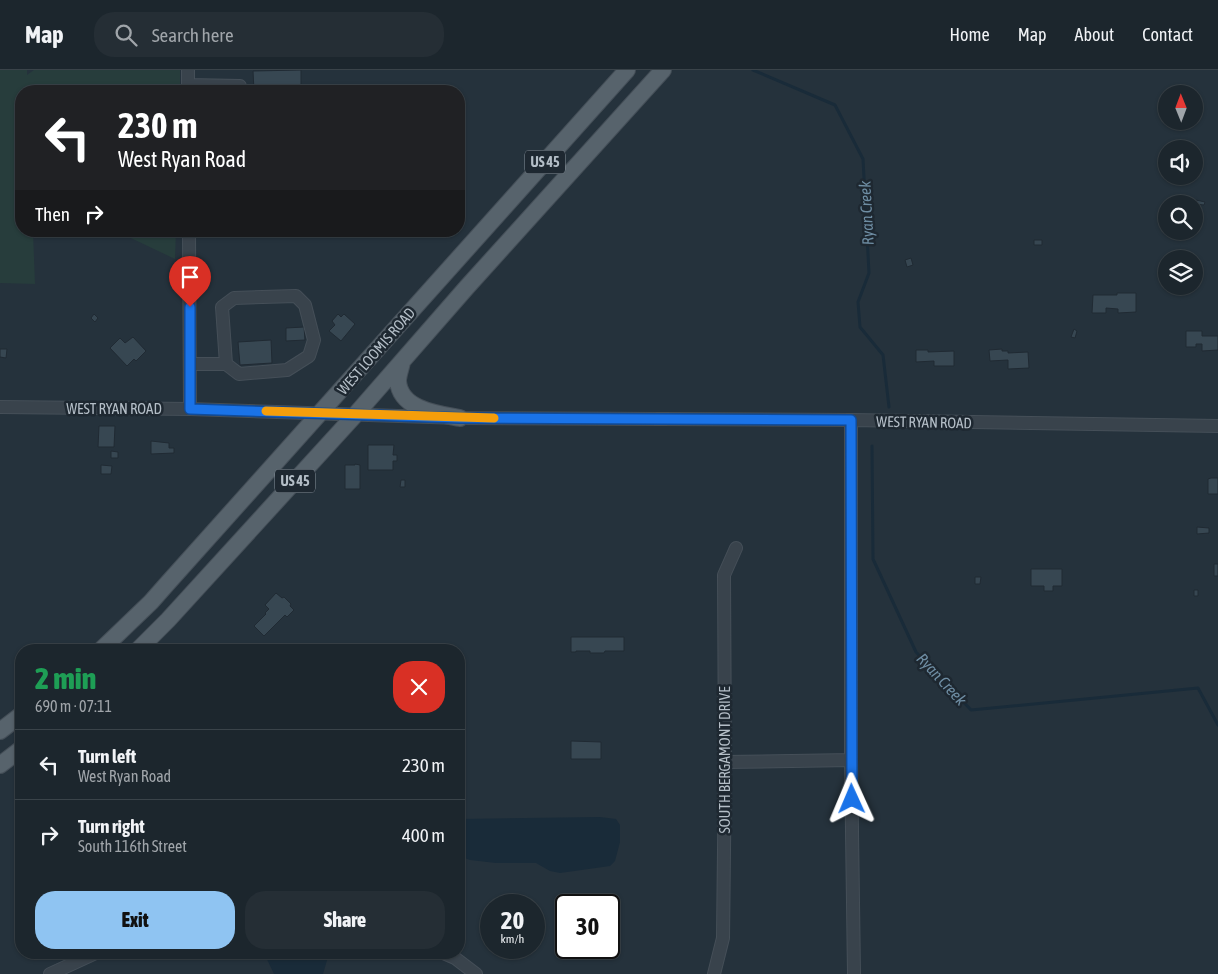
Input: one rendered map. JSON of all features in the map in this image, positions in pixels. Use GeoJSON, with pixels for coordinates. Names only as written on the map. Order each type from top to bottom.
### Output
{"type":"FeatureCollection","features":[{"type":"Feature","properties":{"kind":"main road","name":"WEST LOOMIS ROAD"},"geometry":{"type":"LineString","coordinates":[[107,644],[151,602],[627,70]]}},
{"type":"Feature","properties":{"kind":"main road","name":"WEST LOOMIS ROAD"},"geometry":{"type":"LineString","coordinates":[[144,644],[186,601],[356,414],[467,287],[663,70]]}},
{"type":"Feature","properties":{"kind":"main road"},"geometry":{"type":"LineString","coordinates":[[575,129],[595,146]]}},
{"type":"Feature","properties":{"kind":"main road"},"geometry":{"type":"LineString","coordinates":[[402,361],[398,380],[402,393],[412,404],[425,410],[460,418]]}},
{"type":"Feature","properties":{"kind":"main road"},"geometry":{"type":"LineString","coordinates":[[166,585],[186,601]]}},
{"type":"Feature","properties":{"kind":"main road"},"geometry":{"type":"LineString","coordinates":[[0,731],[15,720]]}},
{"type":"Feature","properties":{"kind":"main road"},"geometry":{"type":"LineString","coordinates":[[0,765],[15,754]]}},
{"type":"Feature","properties":{"kind":"street"},"geometry":{"type":"LineString","coordinates":[[188,70],[188,85]]}},
{"type":"Feature","properties":{"kind":"street"},"geometry":{"type":"LineString","coordinates":[[189,237],[190,409]]}},
{"type":"Feature","properties":{"kind":"street"},"geometry":{"type":"LineString","coordinates":[[190,364],[226,364],[239,374],[287,370],[309,356],[314,340],[305,305],[296,296],[234,298],[222,307],[226,364]]}},
{"type":"Feature","properties":{"kind":"street","name":"WEST RYAN ROAD"},"geometry":{"type":"LineString","coordinates":[[0,407],[190,409],[460,418],[851,420],[1218,426]]}},
{"type":"Feature","properties":{"kind":"street"},"geometry":{"type":"LineString","coordinates":[[851,420],[851,760],[854,974]]}},
{"type":"Feature","properties":{"kind":"street","name":"SOUTH BERGAMONT DRIVE"},"geometry":{"type":"LineString","coordinates":[[714,974],[722,938],[725,762],[724,575],[736,548]]}},
{"type":"Feature","properties":{"kind":"street"},"geometry":{"type":"LineString","coordinates":[[725,762],[851,760]]}},
{"type":"Feature","properties":{"kind":"street"},"geometry":{"type":"LineString","coordinates":[[50,974],[83,959]]}},
{"type":"Feature","properties":{"kind":"street"},"geometry":{"type":"LineString","coordinates":[[456,959],[476,974]]}},
{"type":"Feature","properties":{"kind":"green space"},"geometry":{"type":"Polygon","coordinates":[[[0,70],[27,70],[27,75],[34,70],[180,70],[180,85],[15,85],[15,237],[33,237],[35,284],[0,283],[0,70]]]}},
{"type":"Feature","properties":{"kind":"green space"},"geometry":{"type":"Polygon","coordinates":[[[129,237],[176,237],[175,259],[129,237]]]}},
{"type":"Feature","properties":{"kind":"water"},"geometry":{"type":"Polygon","coordinates":[[[600,817],[616,819],[620,825],[620,842],[615,861],[610,866],[560,873],[550,871],[536,863],[496,863],[470,860],[465,858],[465,819],[600,817]]]}},
{"type":"Feature","properties":{"kind":"water"},"geometry":{"type":"Polygon","coordinates":[[[267,959],[327,959],[323,974],[274,974],[267,959]]]}},
{"type":"Feature","properties":{"kind":"building"},"geometry":{"type":"Polygon","coordinates":[[[301,70],[301,85],[254,85],[253,71],[301,70]]]}},
{"type":"Feature","properties":{"kind":"building"},"geometry":{"type":"Polygon","coordinates":[[[1034,240],[1042,240],[1042,245],[1034,245],[1034,240]]]}},
{"type":"Feature","properties":{"kind":"building"},"geometry":{"type":"Polygon","coordinates":[[[911,258],[913,265],[907,267],[905,260],[911,258]]]}},
{"type":"Feature","properties":{"kind":"building"},"geometry":{"type":"Polygon","coordinates":[[[1117,293],[1136,293],[1136,312],[1118,313],[1118,309],[1106,308],[1106,313],[1092,313],[1093,295],[1117,295],[1117,293]]]}},
{"type":"Feature","properties":{"kind":"building"},"geometry":{"type":"Polygon","coordinates":[[[94,314],[98,318],[95,322],[91,318],[94,314]]]}},
{"type":"Feature","properties":{"kind":"building"},"geometry":{"type":"Polygon","coordinates":[[[338,314],[341,317],[344,314],[355,324],[341,341],[329,331],[335,325],[332,321],[338,314]]]}},
{"type":"Feature","properties":{"kind":"building"},"geometry":{"type":"Polygon","coordinates":[[[304,327],[305,340],[286,341],[286,328],[304,327]]]}},
{"type":"Feature","properties":{"kind":"building"},"geometry":{"type":"Polygon","coordinates":[[[1074,329],[1077,331],[1075,338],[1071,337],[1074,329]]]}},
{"type":"Feature","properties":{"kind":"building"},"geometry":{"type":"Polygon","coordinates":[[[1186,331],[1202,331],[1202,336],[1218,336],[1218,350],[1202,351],[1202,344],[1196,344],[1196,347],[1186,347],[1186,331]]]}},
{"type":"Feature","properties":{"kind":"building"},"geometry":{"type":"Polygon","coordinates":[[[133,337],[146,351],[136,361],[134,359],[127,366],[110,348],[120,338],[125,343],[133,337]]]}},
{"type":"Feature","properties":{"kind":"building"},"geometry":{"type":"Polygon","coordinates":[[[271,340],[272,363],[240,365],[238,342],[271,340]]]}},
{"type":"Feature","properties":{"kind":"building"},"geometry":{"type":"Polygon","coordinates":[[[0,349],[7,349],[6,358],[0,357],[0,349]]]}},
{"type":"Feature","properties":{"kind":"building"},"geometry":{"type":"Polygon","coordinates":[[[1002,349],[1002,351],[1008,351],[1008,353],[1028,352],[1029,368],[1008,369],[1008,360],[990,361],[989,350],[1002,349]]]}},
{"type":"Feature","properties":{"kind":"building"},"geometry":{"type":"Polygon","coordinates":[[[916,350],[928,350],[928,352],[954,351],[954,366],[934,366],[934,361],[916,362],[916,350]]]}},
{"type":"Feature","properties":{"kind":"building"},"geometry":{"type":"Polygon","coordinates":[[[99,426],[115,426],[114,447],[98,447],[99,426]]]}},
{"type":"Feature","properties":{"kind":"building"},"geometry":{"type":"Polygon","coordinates":[[[151,441],[169,443],[169,448],[174,448],[174,453],[151,454],[151,441]]]}},
{"type":"Feature","properties":{"kind":"building"},"geometry":{"type":"Polygon","coordinates":[[[368,445],[394,445],[393,455],[397,455],[397,461],[393,461],[393,470],[368,470],[368,445]]]}},
{"type":"Feature","properties":{"kind":"building"},"geometry":{"type":"Polygon","coordinates":[[[111,451],[118,452],[118,458],[111,458],[111,451]]]}},
{"type":"Feature","properties":{"kind":"building"},"geometry":{"type":"Polygon","coordinates":[[[101,465],[112,466],[111,474],[101,474],[101,465]]]}},
{"type":"Feature","properties":{"kind":"building"},"geometry":{"type":"Polygon","coordinates":[[[345,465],[360,465],[360,489],[345,489],[345,465]]]}},
{"type":"Feature","properties":{"kind":"building"},"geometry":{"type":"Polygon","coordinates":[[[1218,478],[1218,494],[1208,494],[1208,479],[1218,478]]]}},
{"type":"Feature","properties":{"kind":"building"},"geometry":{"type":"Polygon","coordinates":[[[401,480],[405,480],[405,487],[400,487],[401,480]]]}},
{"type":"Feature","properties":{"kind":"building"},"geometry":{"type":"Polygon","coordinates":[[[1197,527],[1209,528],[1209,533],[1197,534],[1197,527]]]}},
{"type":"Feature","properties":{"kind":"building"},"geometry":{"type":"Polygon","coordinates":[[[1214,564],[1218,564],[1218,576],[1214,576],[1214,564]]]}},
{"type":"Feature","properties":{"kind":"building"},"geometry":{"type":"Polygon","coordinates":[[[1031,569],[1062,569],[1062,586],[1053,586],[1053,591],[1044,591],[1044,586],[1031,586],[1031,569]]]}},
{"type":"Feature","properties":{"kind":"building"},"geometry":{"type":"Polygon","coordinates":[[[975,577],[981,577],[980,584],[975,584],[975,577]]]}},
{"type":"Feature","properties":{"kind":"building"},"geometry":{"type":"Polygon","coordinates":[[[1194,590],[1198,590],[1198,596],[1194,596],[1194,590]]]}},
{"type":"Feature","properties":{"kind":"building"},"geometry":{"type":"Polygon","coordinates":[[[276,593],[282,598],[284,597],[294,610],[287,617],[285,615],[264,636],[254,626],[266,614],[269,609],[265,605],[276,593]]]}},
{"type":"Feature","properties":{"kind":"building"},"geometry":{"type":"Polygon","coordinates":[[[571,637],[624,637],[624,651],[605,651],[604,653],[590,653],[590,651],[571,652],[571,637]]]}},
{"type":"Feature","properties":{"kind":"building"},"geometry":{"type":"Polygon","coordinates":[[[571,741],[601,742],[601,759],[571,759],[571,741]]]}},
{"type":"Feature","properties":{"kind":"waterway","name":"Ryan Creek"},"geometry":{"type":"LineString","coordinates":[[753,70],[835,105],[863,159],[869,273],[858,302],[860,327],[883,355],[889,407]]}},
{"type":"Feature","properties":{"kind":"waterway","name":"Ryan Creek"},"geometry":{"type":"LineString","coordinates":[[872,446],[873,559],[916,652],[971,710],[1198,688],[1218,725]]}},
{"type":"Feature","properties":{"kind":"slow traffic"},"geometry":{"type":"LineString","coordinates":[[266,411],[494,418]]}},
{"type":"Feature","properties":{"kind":"route"},"geometry":{"type":"LineString","coordinates":[[190,307],[190,409],[460,418],[851,420],[852,799]]}}]}
